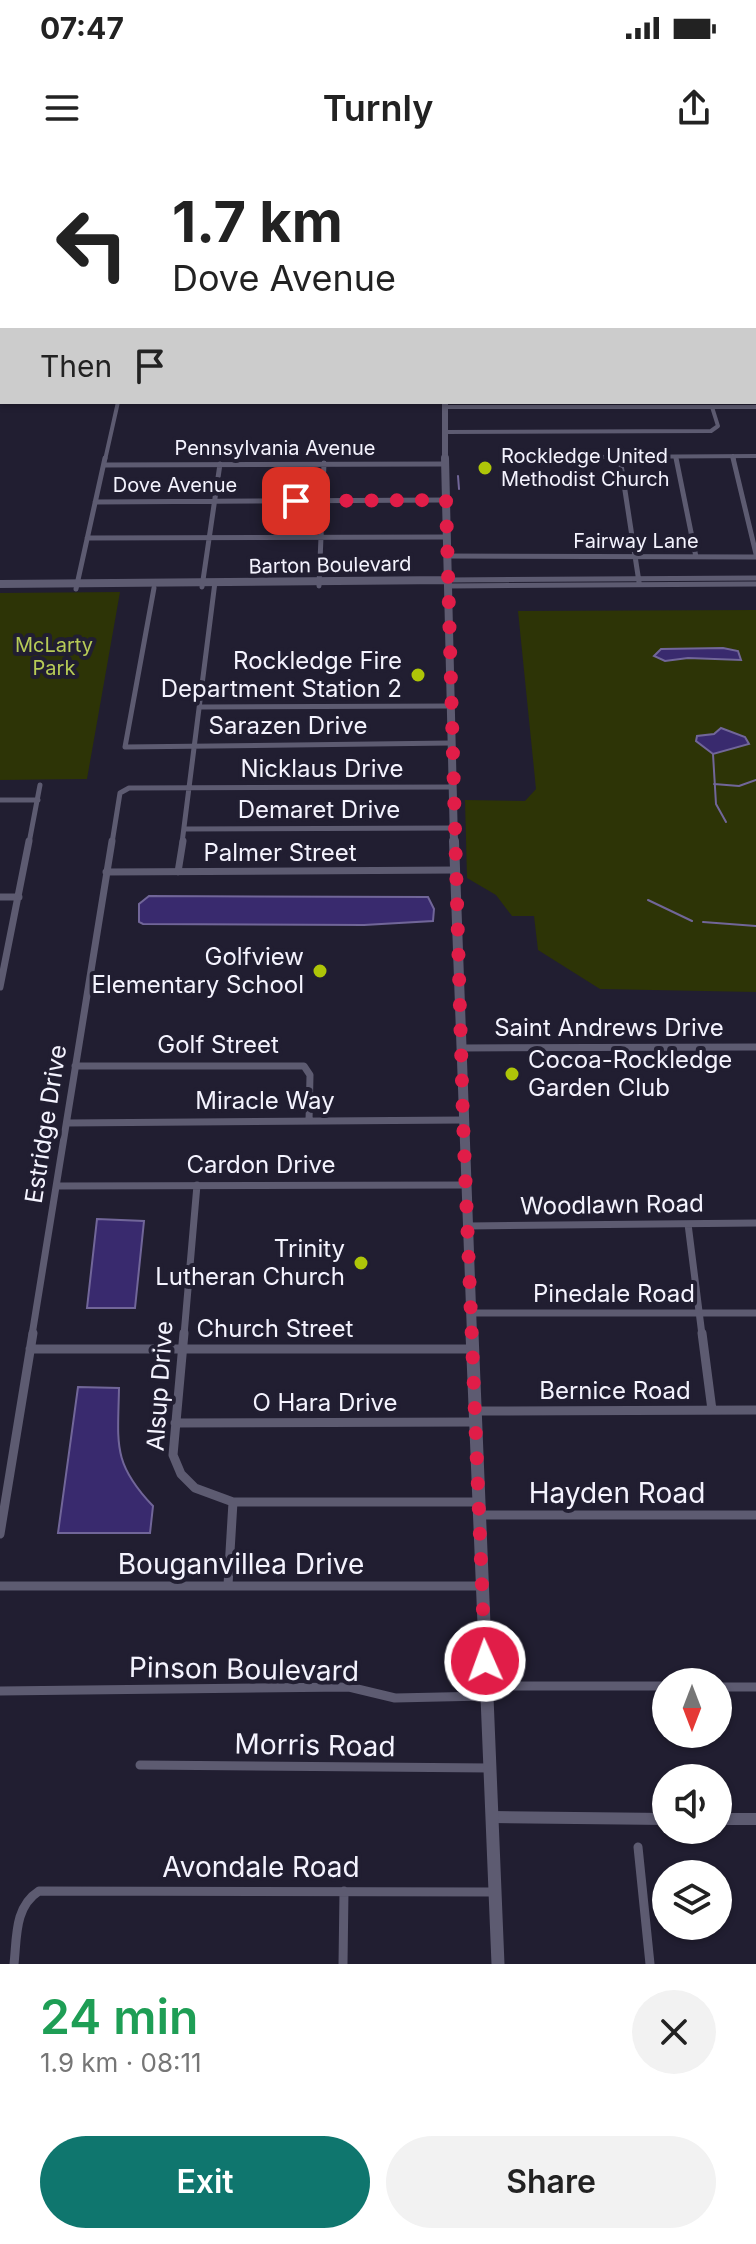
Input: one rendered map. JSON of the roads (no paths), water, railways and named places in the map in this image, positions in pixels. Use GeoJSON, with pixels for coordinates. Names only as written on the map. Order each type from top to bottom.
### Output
{"type":"FeatureCollection","features":[{"type":"Feature","properties":{"kind":"main road"},"geometry":{"type":"LineString","coordinates":[[445,404],[446,558],[463,1120],[498,1964]]}},
{"type":"Feature","properties":{"kind":"main road"},"geometry":{"type":"LineString","coordinates":[[357,586],[372,580]]}},
{"type":"Feature","properties":{"kind":"main road","name":"Barton Boulevard"},"geometry":{"type":"LineString","coordinates":[[76,587],[372,580],[447,583]]}},
{"type":"Feature","properties":{"kind":"main road","name":"Barton Boulevard"},"geometry":{"type":"LineString","coordinates":[[318,583],[357,586],[447,583]]}},
{"type":"Feature","properties":{"kind":"main road","name":"Barton Boulevard"},"geometry":{"type":"LineString","coordinates":[[0,587],[154,588],[202,585]]}},
{"type":"Feature","properties":{"kind":"street"},"geometry":{"type":"LineString","coordinates":[[76,587],[118,404]]}},
{"type":"Feature","properties":{"kind":"street"},"geometry":{"type":"LineString","coordinates":[[445,404],[756,407]]}},
{"type":"Feature","properties":{"kind":"street"},"geometry":{"type":"LineString","coordinates":[[445,432],[716,429],[712,407]]}},
{"type":"Feature","properties":{"kind":"street"},"geometry":{"type":"LineString","coordinates":[[733,456],[756,555]]}},
{"type":"Feature","properties":{"kind":"street"},"geometry":{"type":"LineString","coordinates":[[591,457],[756,456]]}},
{"type":"Feature","properties":{"kind":"street"},"geometry":{"type":"LineString","coordinates":[[620,457],[639,582]]}},
{"type":"Feature","properties":{"kind":"street"},"geometry":{"type":"LineString","coordinates":[[676,457],[696,557]]}},
{"type":"Feature","properties":{"kind":"street"},"geometry":{"type":"LineString","coordinates":[[318,583],[324,463]]}},
{"type":"Feature","properties":{"kind":"street"},"geometry":{"type":"LineString","coordinates":[[202,585],[220,464]]}},
{"type":"Feature","properties":{"kind":"street","name":"Pennsylvania Avenue"},"geometry":{"type":"LineString","coordinates":[[104,465],[445,464]]}},
{"type":"Feature","properties":{"kind":"street","name":"Dove Avenue"},"geometry":{"type":"LineString","coordinates":[[95,502],[446,500]]}},
{"type":"Feature","properties":{"kind":"street"},"geometry":{"type":"LineString","coordinates":[[87,538],[447,537]]}},
{"type":"Feature","properties":{"kind":"street","name":"Fairway Lane"},"geometry":{"type":"LineString","coordinates":[[446,558],[756,555]]}},
{"type":"Feature","properties":{"kind":"street","name":"Barton Boulevard"},"geometry":{"type":"LineString","coordinates":[[447,583],[756,581]]}},
{"type":"Feature","properties":{"kind":"street"},"geometry":{"type":"LineString","coordinates":[[178,872],[202,707],[214,585]]}},
{"type":"Feature","properties":{"kind":"street","name":"Sarazen Drive"},"geometry":{"type":"LineString","coordinates":[[154,588],[125,747],[451,743]]}},
{"type":"Feature","properties":{"kind":"street"},"geometry":{"type":"LineString","coordinates":[[202,707],[450,706]]}},
{"type":"Feature","properties":{"kind":"street"},"geometry":{"type":"LineString","coordinates":[[0,987],[40,785]]}},
{"type":"Feature","properties":{"kind":"street","name":"Nicklaus Drive"},"geometry":{"type":"LineString","coordinates":[[191,787],[453,787]]}},
{"type":"Feature","properties":{"kind":"street","name":"Estridge Drive"},"geometry":{"type":"LineString","coordinates":[[0,1534],[120,793],[129,788],[191,787]]}},
{"type":"Feature","properties":{"kind":"street"},"geometry":{"type":"LineString","coordinates":[[0,800],[38,800]]}},
{"type":"Feature","properties":{"kind":"street","name":"Demaret Drive"},"geometry":{"type":"LineString","coordinates":[[185,829],[454,828]]}},
{"type":"Feature","properties":{"kind":"street","name":"Palmer Street"},"geometry":{"type":"LineString","coordinates":[[106,872],[455,870]]}},
{"type":"Feature","properties":{"kind":"street"},"geometry":{"type":"LineString","coordinates":[[0,897],[19,897]]}},
{"type":"Feature","properties":{"kind":"street","name":"Saint Andrews Drive"},"geometry":{"type":"LineString","coordinates":[[462,1048],[756,1047]]}},
{"type":"Feature","properties":{"kind":"street","name":"Golf Street"},"geometry":{"type":"LineString","coordinates":[[75,1066],[304,1066],[310,1075],[309,1121]]}},
{"type":"Feature","properties":{"kind":"street","name":"Miracle Way"},"geometry":{"type":"LineString","coordinates":[[67,1123],[463,1120]]}},
{"type":"Feature","properties":{"kind":"street","name":"Alsup Drive"},"geometry":{"type":"LineString","coordinates":[[197,1185],[173,1455],[185,1481],[207,1496],[233,1502],[479,1508]]}},
{"type":"Feature","properties":{"kind":"street","name":"Cardon Drive"},"geometry":{"type":"LineString","coordinates":[[57,1186],[466,1185]]}},
{"type":"Feature","properties":{"kind":"street","name":"Woodlawn Road"},"geometry":{"type":"LineString","coordinates":[[468,1226],[756,1223]]}},
{"type":"Feature","properties":{"kind":"street"},"geometry":{"type":"LineString","coordinates":[[688,1224],[712,1410]]}},
{"type":"Feature","properties":{"kind":"street","name":"Pinedale Road"},"geometry":{"type":"LineString","coordinates":[[472,1313],[756,1313]]}},
{"type":"Feature","properties":{"kind":"street","name":"Church Street"},"geometry":{"type":"LineString","coordinates":[[30,1349],[472,1349]]}},
{"type":"Feature","properties":{"kind":"street","name":"Bernice Road"},"geometry":{"type":"LineString","coordinates":[[475,1417],[756,1410]]}},
{"type":"Feature","properties":{"kind":"street","name":"O Hara Drive"},"geometry":{"type":"LineString","coordinates":[[175,1423],[475,1417]]}},
{"type":"Feature","properties":{"kind":"street"},"geometry":{"type":"LineString","coordinates":[[228,1585],[233,1502]]}},
{"type":"Feature","properties":{"kind":"street","name":"Hayden Road"},"geometry":{"type":"LineString","coordinates":[[479,1508],[756,1515]]}},
{"type":"Feature","properties":{"kind":"street","name":"Bouganvillea Drive"},"geometry":{"type":"LineString","coordinates":[[0,1586],[482,1586]]}},
{"type":"Feature","properties":{"kind":"street","name":"Pinson Boulevard"},"geometry":{"type":"LineString","coordinates":[[0,1691],[349,1687],[395,1698],[486,1691],[652,1686]]}},
{"type":"Feature","properties":{"kind":"street"},"geometry":{"type":"LineString","coordinates":[[732,1687],[756,1687]]}},
{"type":"Feature","properties":{"kind":"street","name":"Morris Road"},"geometry":{"type":"LineString","coordinates":[[140,1765],[490,1768]]}},
{"type":"Feature","properties":{"kind":"street"},"geometry":{"type":"LineString","coordinates":[[492,1817],[652,1819]]}},
{"type":"Feature","properties":{"kind":"street"},"geometry":{"type":"LineString","coordinates":[[732,1819],[756,1819]]}},
{"type":"Feature","properties":{"kind":"street"},"geometry":{"type":"LineString","coordinates":[[638,1847],[650,1964]]}},
{"type":"Feature","properties":{"kind":"street","name":"Avondale Road"},"geometry":{"type":"LineString","coordinates":[[14,1964],[22,1907],[28,1896],[39,1891],[495,1892]]}},
{"type":"Feature","properties":{"kind":"street"},"geometry":{"type":"LineString","coordinates":[[343,1964],[344,1891]]}},
{"type":"Feature","properties":{"kind":"waterway"},"geometry":{"type":"LineString","coordinates":[[458,476],[459,489]]}},
{"type":"Feature","properties":{"kind":"waterway"},"geometry":{"type":"LineString","coordinates":[[713,754],[715,784]]}},
{"type":"Feature","properties":{"kind":"waterway"},"geometry":{"type":"LineString","coordinates":[[715,784],[739,786],[756,780]]}},
{"type":"Feature","properties":{"kind":"waterway"},"geometry":{"type":"LineString","coordinates":[[715,784],[716,804],[726,822]]}},
{"type":"Feature","properties":{"kind":"waterway"},"geometry":{"type":"LineString","coordinates":[[648,900],[692,921]]}},
{"type":"Feature","properties":{"kind":"waterway"},"geometry":{"type":"LineString","coordinates":[[703,922],[756,926]]}},
{"type":"Feature","properties":{"kind":"place","name":"Rockledge United Methodist Church"},"geometry":{"type":"Point","coordinates":[485,468]}},
{"type":"Feature","properties":{"kind":"place","name":"Rockledge Fire Department Station 2"},"geometry":{"type":"Point","coordinates":[418,675]}},
{"type":"Feature","properties":{"kind":"place","name":"Golfview Elementary School"},"geometry":{"type":"Point","coordinates":[320,971]}},
{"type":"Feature","properties":{"kind":"place","name":"Cocoa-Rockledge Garden Club"},"geometry":{"type":"Point","coordinates":[512,1074]}},
{"type":"Feature","properties":{"kind":"place","name":"Trinity Lutheran Church"},"geometry":{"type":"Point","coordinates":[361,1263]}},
{"type":"Feature","properties":{"kind":"park label","name":"McLarty Park"},"geometry":{"type":"Point","coordinates":[54,656]}}]}
